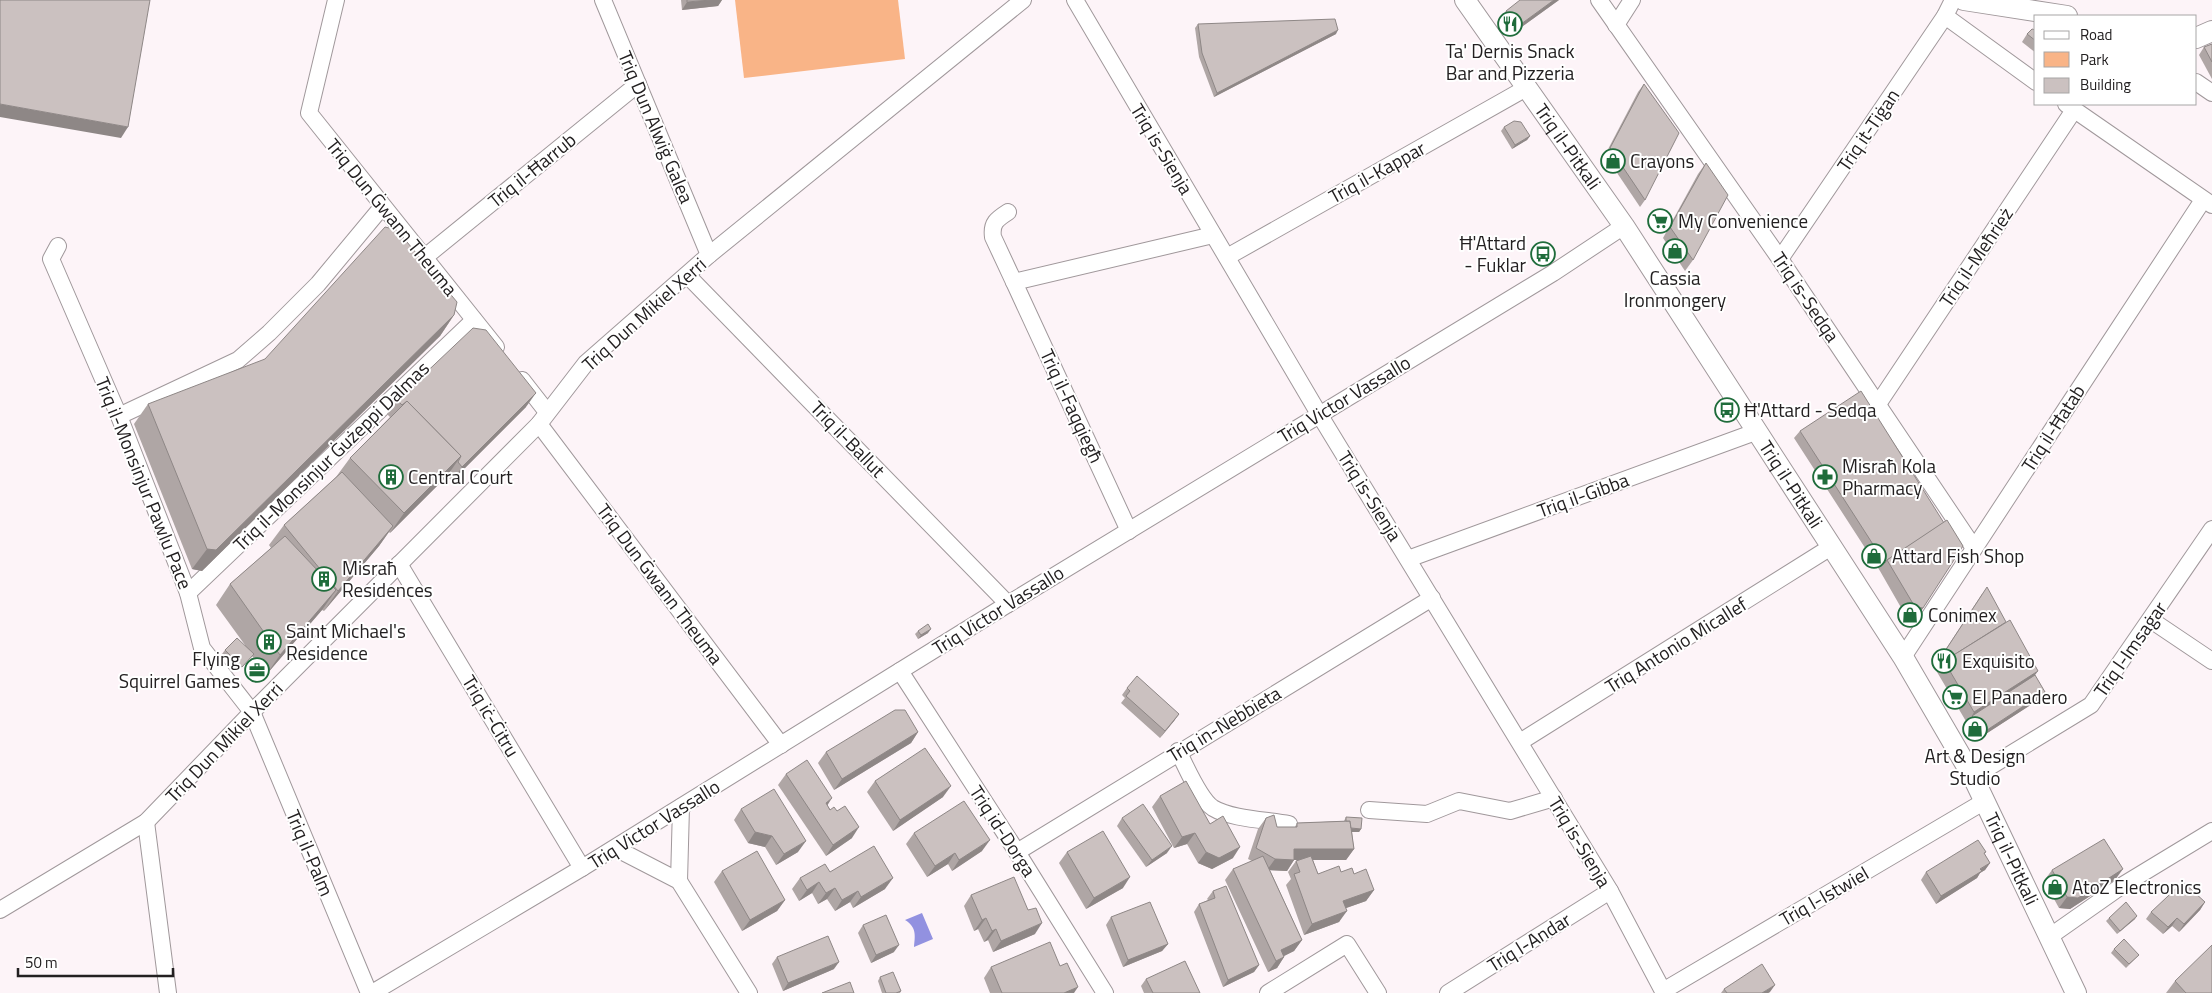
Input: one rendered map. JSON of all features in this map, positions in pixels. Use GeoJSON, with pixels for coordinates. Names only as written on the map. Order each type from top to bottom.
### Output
{"type":"FeatureCollection","features":[{"type":"Feature","properties":{"kind":"street","name":"Triq Dun Ġwann Theuma"},"geometry":{"type":"LineString","coordinates":[[336,0],[309,113],[382,207],[426,257],[508,362],[543,418],[781,745]]}},
{"type":"Feature","properties":{"kind":"street","name":"Triq Dun Alwiġ Galea"},"geometry":{"type":"LineString","coordinates":[[603,0],[709,254]]}},
{"type":"Feature","properties":{"kind":"street","name":"Triq Dun Mikiel Xerri"},"geometry":{"type":"LineString","coordinates":[[0,910],[146,822],[543,418],[586,363],[709,254],[1023,0]]}},
{"type":"Feature","properties":{"kind":"street","name":"Triq is-Sienja"},"geometry":{"type":"LineString","coordinates":[[1075,0],[1319,414],[1610,891],[1663,992]]}},
{"type":"Feature","properties":{"kind":"street","name":"Triq il-Pitkali"},"geometry":{"type":"LineString","coordinates":[[1465,0],[1624,226],[1903,657],[1973,777],[2076,993]]}},
{"type":"Feature","properties":{"kind":"street","name":"Triq is-Sedqa"},"geometry":{"type":"LineString","coordinates":[[1599,0],[1780,259],[1974,548]]}},
{"type":"Feature","properties":{"kind":"street"},"geometry":{"type":"LineString","coordinates":[[1616,25],[1632,0]]}},
{"type":"Feature","properties":{"kind":"street","name":"Triq it-Tiġan"},"geometry":{"type":"LineString","coordinates":[[1780,259],[1954,0]]}},
{"type":"Feature","properties":{"kind":"street"},"geometry":{"type":"LineString","coordinates":[[1964,0],[2062,15]]}},
{"type":"Feature","properties":{"kind":"street"},"geometry":{"type":"LineString","coordinates":[[1945,16],[2034,81]]}},
{"type":"Feature","properties":{"kind":"street"},"geometry":{"type":"LineString","coordinates":[[2197,38],[2212,31]]}},
{"type":"Feature","properties":{"kind":"street"},"geometry":{"type":"LineString","coordinates":[[2197,83],[2212,93]]}},
{"type":"Feature","properties":{"kind":"street","name":"Triq il-Ħarrub"},"geometry":{"type":"LineString","coordinates":[[426,257],[638,84]]}},
{"type":"Feature","properties":{"kind":"street","name":"Triq il-Kappar"},"geometry":{"type":"LineString","coordinates":[[1227,257],[1528,87]]}},
{"type":"Feature","properties":{"kind":"street"},"geometry":{"type":"LineString","coordinates":[[2070,107],[2208,202]]}},
{"type":"Feature","properties":{"kind":"street","name":"Triq il-Meħrież"},"geometry":{"type":"LineString","coordinates":[[1878,404],[2070,107]]}},
{"type":"Feature","properties":{"kind":"street","name":"Triq il-Ħatab"},"geometry":{"type":"LineString","coordinates":[[1903,657],[1974,548],[2208,202]]}},
{"type":"Feature","properties":{"kind":"street"},"geometry":{"type":"LineString","coordinates":[[119,416],[238,360],[270,333],[318,284],[382,207]]}},
{"type":"Feature","properties":{"kind":"street","name":"Triq il-Faqqiegħ"},"geometry":{"type":"LineString","coordinates":[[1008,212],[994,222],[992,229],[993,237],[1129,531]]}},
{"type":"Feature","properties":{"kind":"street","name":"Triq Victor Vassallo"},"geometry":{"type":"LineString","coordinates":[[370,993],[615,848],[1008,604],[1553,273],[1624,226]]}},
{"type":"Feature","properties":{"kind":"street"},"geometry":{"type":"LineString","coordinates":[[1014,282],[1213,235]]}},
{"type":"Feature","properties":{"kind":"street","name":"Triq il-Monsinjur Pawlu Pace"},"geometry":{"type":"LineString","coordinates":[[58,246],[51,259],[119,416],[188,593],[202,648],[252,712]]}},
{"type":"Feature","properties":{"kind":"street","name":"Triq il-Ballut"},"geometry":{"type":"LineString","coordinates":[[687,275],[1008,604]]}},
{"type":"Feature","properties":{"kind":"street","name":"Triq il-Monsinjur Ġużeppi Dalmas"},"geometry":{"type":"LineString","coordinates":[[188,593],[474,320]]}},
{"type":"Feature","properties":{"kind":"street","name":"Triq il-Gibba"},"geometry":{"type":"LineString","coordinates":[[1408,559],[1758,431]]}},
{"type":"Feature","properties":{"kind":"street","name":"Triq l-Imsaġar"},"geometry":{"type":"LineString","coordinates":[[1973,777],[2091,706],[2212,529]]}},
{"type":"Feature","properties":{"kind":"street","name":"Triq Antonio Micallef"},"geometry":{"type":"LineString","coordinates":[[1520,742],[1831,547]]}},
{"type":"Feature","properties":{"kind":"street","name":"Triq iċ-Ċitru"},"geometry":{"type":"LineString","coordinates":[[399,564],[582,868]]}},
{"type":"Feature","properties":{"kind":"street","name":"Triq in-Nebbieta"},"geometry":{"type":"LineString","coordinates":[[1017,852],[1178,751],[1432,598]]}},
{"type":"Feature","properties":{"kind":"street"},"geometry":{"type":"LineString","coordinates":[[2151,620],[2212,661]]}},
{"type":"Feature","properties":{"kind":"street","name":"Triq id-Dorga"},"geometry":{"type":"LineString","coordinates":[[900,671],[1105,993]]}},
{"type":"Feature","properties":{"kind":"street","name":"Triq il-Palm"},"geometry":{"type":"LineString","coordinates":[[252,712],[370,993]]}},
{"type":"Feature","properties":{"kind":"street"},"geometry":{"type":"LineString","coordinates":[[1178,751],[1202,795],[1211,807],[1232,815],[1289,824]]}},
{"type":"Feature","properties":{"kind":"street"},"geometry":{"type":"LineString","coordinates":[[1369,810],[1427,814],[1459,801],[1510,810],[1554,798]]}},
{"type":"Feature","properties":{"kind":"street","name":"Triq l-Istwiel"},"geometry":{"type":"LineString","coordinates":[[1663,992],[1985,801]]}},
{"type":"Feature","properties":{"kind":"street"},"geometry":{"type":"LineString","coordinates":[[679,881],[680,807]]}},
{"type":"Feature","properties":{"kind":"street"},"geometry":{"type":"LineString","coordinates":[[146,822],[168,993]]}},
{"type":"Feature","properties":{"kind":"street"},"geometry":{"type":"LineString","coordinates":[[2048,937],[2123,885],[2212,831]]}},
{"type":"Feature","properties":{"kind":"street"},"geometry":{"type":"LineString","coordinates":[[615,848],[679,881],[749,993]]}},
{"type":"Feature","properties":{"kind":"street","name":"Triq l-Andar"},"geometry":{"type":"LineString","coordinates":[[1448,993],[1610,891]]}},
{"type":"Feature","properties":{"kind":"street"},"geometry":{"type":"LineString","coordinates":[[1268,993],[1347,944],[1378,993]]}},
{"type":"Feature","properties":{"kind":"green space"},"geometry":{"type":"Polygon","coordinates":[[[735,0],[898,0],[905,59],[744,78],[735,0]]]}},
{"type":"Feature","properties":{"kind":"shaded area"},"geometry":{"type":"Polygon","coordinates":[[[922,913],[933,939],[914,947],[915,935],[912,926],[905,920],[922,913]]]}},
{"type":"Feature","properties":{"kind":"building"},"geometry":{"type":"Polygon","coordinates":[[[0,0],[150,0],[128,127],[0,104],[0,0]]]}},
{"type":"Feature","properties":{"kind":"building"},"geometry":{"type":"Polygon","coordinates":[[[687,0],[711,0],[687,2],[687,0]]]}},
{"type":"Feature","properties":{"kind":"building"},"geometry":{"type":"Polygon","coordinates":[[[1520,0],[1554,0],[1517,27],[1506,11],[1520,0]]]}},
{"type":"Feature","properties":{"kind":"building"},"geometry":{"type":"Polygon","coordinates":[[[1335,19],[1338,30],[1217,93],[1202,53],[1198,24],[1335,19]]]}},
{"type":"Feature","properties":{"kind":"building"},"geometry":{"type":"Polygon","coordinates":[[[2032,29],[2034,30],[2034,39],[2027,34],[2032,29]]]}},
{"type":"Feature","properties":{"kind":"building"},"geometry":{"type":"Polygon","coordinates":[[[2212,44],[2212,62],[2204,47],[2212,44]]]}},
{"type":"Feature","properties":{"kind":"building"},"geometry":{"type":"Polygon","coordinates":[[[1644,84],[1679,133],[1645,200],[1610,148],[1644,84]]]}},
{"type":"Feature","properties":{"kind":"building"},"geometry":{"type":"Polygon","coordinates":[[[1514,121],[1521,122],[1530,136],[1515,145],[1504,127],[1514,121]]]}},
{"type":"Feature","properties":{"kind":"building"},"geometry":{"type":"Polygon","coordinates":[[[1706,163],[1728,195],[1693,260],[1670,227],[1706,163]]]}},
{"type":"Feature","properties":{"kind":"building"},"geometry":{"type":"Polygon","coordinates":[[[385,227],[397,230],[457,302],[454,315],[216,550],[207,549],[148,404],[265,359],[385,227]]]}},
{"type":"Feature","properties":{"kind":"building"},"geometry":{"type":"Polygon","coordinates":[[[473,328],[486,330],[536,393],[462,467],[458,462],[461,456],[407,401],[402,405],[397,400],[473,328]]]}},
{"type":"Feature","properties":{"kind":"building"},"geometry":{"type":"Polygon","coordinates":[[[1861,391],[1944,523],[1885,563],[1800,431],[1861,391]]]}},
{"type":"Feature","properties":{"kind":"building","name":"Central Court"},"geometry":{"type":"Polygon","coordinates":[[[407,401],[461,456],[404,513],[350,458],[407,401]]]}},
{"type":"Feature","properties":{"kind":"building","name":"Misraħ Residences"},"geometry":{"type":"Polygon","coordinates":[[[342,472],[393,526],[338,591],[284,525],[342,472]]]}},
{"type":"Feature","properties":{"kind":"building"},"geometry":{"type":"Polygon","coordinates":[[[1947,520],[1963,546],[1923,608],[1915,607],[1887,560],[1947,520]]]}},
{"type":"Feature","properties":{"kind":"building","name":"Saint Michael's Residence"},"geometry":{"type":"Polygon","coordinates":[[[285,536],[336,590],[280,655],[230,584],[285,536]]]}},
{"type":"Feature","properties":{"kind":"building"},"geometry":{"type":"Polygon","coordinates":[[[1987,587],[2006,622],[1946,660],[1945,651],[1987,587]]]}},
{"type":"Feature","properties":{"kind":"building"},"geometry":{"type":"Polygon","coordinates":[[[2010,620],[2038,671],[1974,712],[1944,661],[2010,620]]]}},
{"type":"Feature","properties":{"kind":"building"},"geometry":{"type":"Polygon","coordinates":[[[928,624],[931,629],[921,635],[918,631],[928,624]]]}},
{"type":"Feature","properties":{"kind":"building"},"geometry":{"type":"Polygon","coordinates":[[[237,638],[254,654],[242,667],[225,650],[237,638]]]}},
{"type":"Feature","properties":{"kind":"building"},"geometry":{"type":"Polygon","coordinates":[[[2035,675],[2045,692],[1984,732],[1972,716],[2035,675]]]}},
{"type":"Feature","properties":{"kind":"building"},"geometry":{"type":"Polygon","coordinates":[[[1137,676],[1179,714],[1165,731],[1126,696],[1130,691],[1127,688],[1137,676]]]}},
{"type":"Feature","properties":{"kind":"building"},"geometry":{"type":"Polygon","coordinates":[[[895,710],[905,710],[918,732],[842,779],[826,752],[895,710]]]}},
{"type":"Feature","properties":{"kind":"building"},"geometry":{"type":"Polygon","coordinates":[[[925,748],[951,786],[900,820],[875,781],[925,748]]]}},
{"type":"Feature","properties":{"kind":"building"},"geometry":{"type":"Polygon","coordinates":[[[807,760],[832,798],[826,803],[830,810],[834,807],[837,811],[845,806],[859,827],[833,845],[786,774],[807,760]]]}},
{"type":"Feature","properties":{"kind":"building"},"geometry":{"type":"Polygon","coordinates":[[[1186,781],[1210,824],[1223,816],[1240,847],[1219,858],[1206,852],[1195,833],[1182,837],[1160,796],[1186,781]]]}},
{"type":"Feature","properties":{"kind":"building"},"geometry":{"type":"Polygon","coordinates":[[[774,789],[806,841],[784,854],[772,836],[755,832],[741,809],[774,789]]]}},
{"type":"Feature","properties":{"kind":"building"},"geometry":{"type":"Polygon","coordinates":[[[964,801],[990,840],[959,860],[955,853],[935,866],[914,833],[964,801]]]}},
{"type":"Feature","properties":{"kind":"building"},"geometry":{"type":"Polygon","coordinates":[[[1143,804],[1172,846],[1152,860],[1122,818],[1143,804]]]}},
{"type":"Feature","properties":{"kind":"building"},"geometry":{"type":"Polygon","coordinates":[[[1274,815],[1277,827],[1297,827],[1297,823],[1350,821],[1354,849],[1294,849],[1294,860],[1275,859],[1256,848],[1266,818],[1274,815]]]}},
{"type":"Feature","properties":{"kind":"building"},"geometry":{"type":"Polygon","coordinates":[[[1346,817],[1362,818],[1361,829],[1351,828],[1350,821],[1346,821],[1346,817]]]}},
{"type":"Feature","properties":{"kind":"building"},"geometry":{"type":"Polygon","coordinates":[[[1103,831],[1130,877],[1094,898],[1067,852],[1103,831]]]}},
{"type":"Feature","properties":{"kind":"building"},"geometry":{"type":"Polygon","coordinates":[[[2104,839],[2123,869],[2078,898],[2067,897],[2052,870],[2104,839]]]}},
{"type":"Feature","properties":{"kind":"building"},"geometry":{"type":"Polygon","coordinates":[[[1978,840],[1986,852],[1984,853],[1990,863],[1980,869],[1982,871],[1941,896],[1926,872],[1978,840]]]}},
{"type":"Feature","properties":{"kind":"building"},"geometry":{"type":"Polygon","coordinates":[[[874,846],[893,878],[861,897],[858,891],[842,900],[835,888],[826,893],[819,882],[807,890],[800,878],[825,864],[830,872],[874,846]]]}},
{"type":"Feature","properties":{"kind":"building"},"geometry":{"type":"Polygon","coordinates":[[[757,851],[785,900],[750,920],[722,871],[757,851]]]}},
{"type":"Feature","properties":{"kind":"building"},"geometry":{"type":"Polygon","coordinates":[[[1263,856],[1302,940],[1281,950],[1284,957],[1276,961],[1233,869],[1263,856]]]}},
{"type":"Feature","properties":{"kind":"building"},"geometry":{"type":"Polygon","coordinates":[[[1311,856],[1318,874],[1339,866],[1341,872],[1352,868],[1354,874],[1366,869],[1374,890],[1343,901],[1347,911],[1312,924],[1294,874],[1300,872],[1296,861],[1311,856]]]}},
{"type":"Feature","properties":{"kind":"building"},"geometry":{"type":"Polygon","coordinates":[[[1014,877],[1028,910],[1036,908],[1042,923],[1001,941],[996,929],[992,931],[986,918],[982,920],[971,895],[1014,877]]]}},
{"type":"Feature","properties":{"kind":"building"},"geometry":{"type":"Polygon","coordinates":[[[2183,882],[2205,902],[2184,924],[2177,918],[2168,927],[2151,912],[2183,882]]]}},
{"type":"Feature","properties":{"kind":"building"},"geometry":{"type":"Polygon","coordinates":[[[1226,886],[1259,965],[1228,980],[1199,904],[1215,898],[1213,891],[1226,886]]]}},
{"type":"Feature","properties":{"kind":"building"},"geometry":{"type":"Polygon","coordinates":[[[1150,902],[1168,944],[1128,960],[1111,917],[1150,902]]]}},
{"type":"Feature","properties":{"kind":"building"},"geometry":{"type":"Polygon","coordinates":[[[2126,902],[2137,916],[2120,931],[2109,918],[2126,902]]]}},
{"type":"Feature","properties":{"kind":"building"},"geometry":{"type":"Polygon","coordinates":[[[886,915],[899,945],[876,955],[863,925],[886,915]]]}},
{"type":"Feature","properties":{"kind":"building"},"geometry":{"type":"Polygon","coordinates":[[[828,936],[839,962],[788,983],[777,957],[828,936]]]}},
{"type":"Feature","properties":{"kind":"building"},"geometry":{"type":"Polygon","coordinates":[[[2124,939],[2139,955],[2129,964],[2114,949],[2124,939]]]}},
{"type":"Feature","properties":{"kind":"building"},"geometry":{"type":"Polygon","coordinates":[[[1050,942],[1060,966],[1067,963],[1078,987],[1064,993],[1002,993],[991,967],[1050,942]]]}},
{"type":"Feature","properties":{"kind":"building"},"geometry":{"type":"Polygon","coordinates":[[[2212,945],[2212,993],[2186,993],[2175,981],[2212,945]]]}},
{"type":"Feature","properties":{"kind":"building"},"geometry":{"type":"Polygon","coordinates":[[[1185,961],[1200,993],[1153,993],[1146,979],[1185,961]]]}},
{"type":"Feature","properties":{"kind":"building"},"geometry":{"type":"Polygon","coordinates":[[[1762,964],[1775,985],[1762,993],[1727,993],[1724,989],[1762,964]]]}},
{"type":"Feature","properties":{"kind":"building"},"geometry":{"type":"Polygon","coordinates":[[[893,972],[901,991],[886,993],[880,977],[893,972]]]}},
{"type":"Feature","properties":{"kind":"building"},"geometry":{"type":"Polygon","coordinates":[[[850,982],[854,993],[822,993],[850,982]]]}},
{"type":"Feature","properties":{"kind":"place","name":"Ta' Dernis Snack Bar and Pizzeria"},"geometry":{"type":"Point","coordinates":[1510,24]}},
{"type":"Feature","properties":{"kind":"place","name":"Crayons"},"geometry":{"type":"Point","coordinates":[1613,161]}},
{"type":"Feature","properties":{"kind":"place","name":"My Convenience"},"geometry":{"type":"Point","coordinates":[1660,221]}},
{"type":"Feature","properties":{"kind":"place","name":"Cassia Ironmongery"},"geometry":{"type":"Point","coordinates":[1675,251]}},
{"type":"Feature","properties":{"kind":"place","name":"Ħ'Attard - Fuklar"},"geometry":{"type":"Point","coordinates":[1543,254]}},
{"type":"Feature","properties":{"kind":"place","name":"Ħ'Attard - Sedqa"},"geometry":{"type":"Point","coordinates":[1727,410]}},
{"type":"Feature","properties":{"kind":"place","name":"Central Court"},"geometry":{"type":"Point","coordinates":[391,477]}},
{"type":"Feature","properties":{"kind":"place","name":"Misraħ Kola Pharmacy"},"geometry":{"type":"Point","coordinates":[1825,477]}},
{"type":"Feature","properties":{"kind":"place","name":"Attard Fish Shop"},"geometry":{"type":"Point","coordinates":[1874,556]}},
{"type":"Feature","properties":{"kind":"place","name":"Misraħ Residences"},"geometry":{"type":"Point","coordinates":[324,579]}},
{"type":"Feature","properties":{"kind":"place","name":"Conimex"},"geometry":{"type":"Point","coordinates":[1910,615]}},
{"type":"Feature","properties":{"kind":"place","name":"Saint Michael's Residence"},"geometry":{"type":"Point","coordinates":[269,642]}},
{"type":"Feature","properties":{"kind":"place","name":"Exquisito"},"geometry":{"type":"Point","coordinates":[1944,661]}},
{"type":"Feature","properties":{"kind":"place","name":"Flying Squirrel Games"},"geometry":{"type":"Point","coordinates":[257,670]}},
{"type":"Feature","properties":{"kind":"place","name":"El Panadero"},"geometry":{"type":"Point","coordinates":[1955,697]}},
{"type":"Feature","properties":{"kind":"place","name":"Art & Design Studio"},"geometry":{"type":"Point","coordinates":[1975,729]}},
{"type":"Feature","properties":{"kind":"place","name":"AtoZ Electronics"},"geometry":{"type":"Point","coordinates":[2055,887]}}]}
